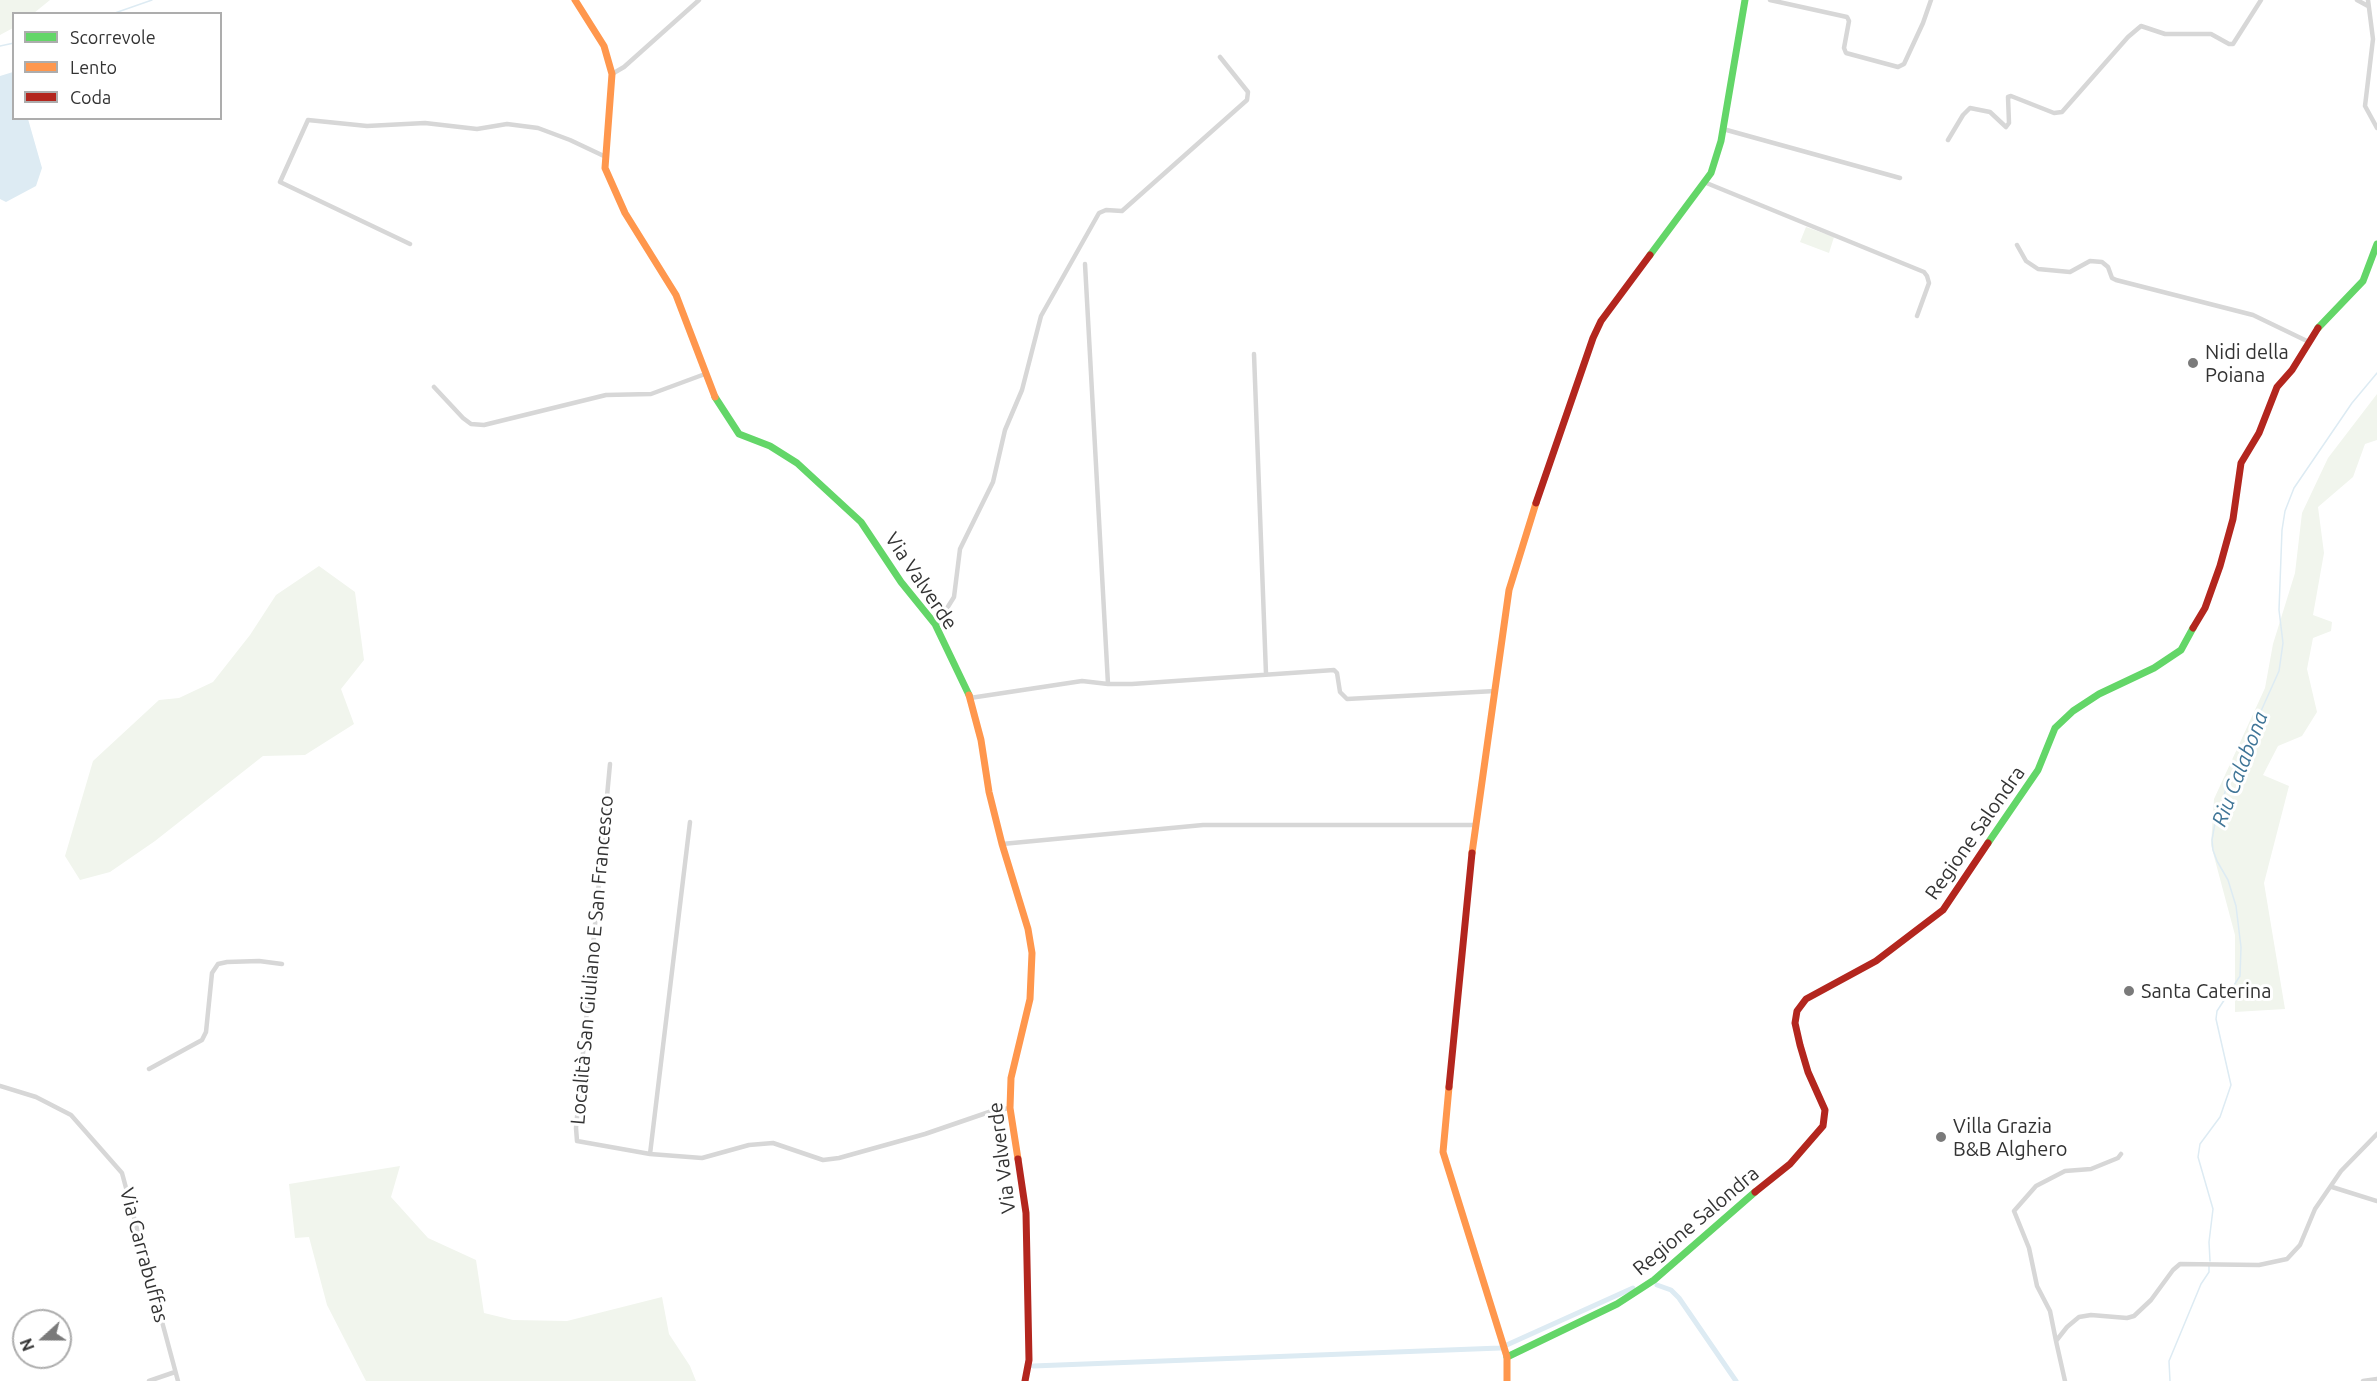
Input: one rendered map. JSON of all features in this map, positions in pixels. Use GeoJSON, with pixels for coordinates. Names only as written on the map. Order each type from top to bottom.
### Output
{"type":"FeatureCollection","features":[{"type":"Feature","properties":{"kind":"street","name":"Via Valverde"},"geometry":{"type":"LineString","coordinates":[[575,0],[604,46],[612,74],[605,168],[625,213],[676,295],[705,374],[728,420],[739,434],[770,446],[797,462],[861,522],[901,582],[936,626],[970,698],[981,740],[989,792],[1028,929],[1032,957],[1030,999],[1011,1078],[1010,1108],[1026,1213],[1029,1360],[1025,1381]]}},
{"type":"Feature","properties":{"kind":"street"},"geometry":{"type":"LineString","coordinates":[[612,74],[624,67],[699,0]]}},
{"type":"Feature","properties":{"kind":"street"},"geometry":{"type":"LineString","coordinates":[[1507,1381],[1504,1350],[1443,1152],[1475,825],[1509,590],[1518,556],[1593,338],[1601,321],[1711,173],[1723,129],[1745,0]]}},
{"type":"Feature","properties":{"kind":"street"},"geometry":{"type":"LineString","coordinates":[[1770,0],[1848,17],[1844,48],[1846,52],[1898,67],[1904,64],[1931,0]]}},
{"type":"Feature","properties":{"kind":"street"},"geometry":{"type":"LineString","coordinates":[[1948,140],[1963,115],[1970,108],[1990,112],[2006,127],[2009,123],[2008,97],[2011,96],[2054,112],[2062,112],[2128,37],[2141,26],[2165,34],[2211,34],[2229,45],[2233,44],[2261,0]]}},
{"type":"Feature","properties":{"kind":"street"},"geometry":{"type":"LineString","coordinates":[[2357,0],[2368,3],[2373,39],[2365,106],[2377,128]]}},
{"type":"Feature","properties":{"kind":"street"},"geometry":{"type":"LineString","coordinates":[[936,626],[954,597],[960,549],[993,482],[1005,430],[1022,390],[1041,316],[1099,213],[1106,210],[1122,211],[1247,100],[1248,92],[1220,57]]}},
{"type":"Feature","properties":{"kind":"street"},"geometry":{"type":"LineString","coordinates":[[410,244],[280,182],[308,120],[367,126],[425,123],[477,129],[507,124],[538,128],[606,157]]}},
{"type":"Feature","properties":{"kind":"street"},"geometry":{"type":"LineString","coordinates":[[1723,129],[1900,178]]}},
{"type":"Feature","properties":{"kind":"street"},"geometry":{"type":"LineString","coordinates":[[1704,182],[1924,272],[1929,283],[1917,316]]}},
{"type":"Feature","properties":{"kind":"street","name":"Regione Salondra"},"geometry":{"type":"LineString","coordinates":[[1504,1350],[1617,1304],[1654,1280],[1790,1164],[1822,1126],[1825,1110],[1808,1072],[1800,1045],[1795,1023],[1797,1011],[1806,999],[1876,961],[1943,910],[2038,770],[2055,728],[2073,711],[2099,694],[2154,669],[2181,650],[2205,608],[2233,519],[2241,464],[2259,433],[2277,387],[2292,370],[2318,328],[2363,281],[2377,244]]}},
{"type":"Feature","properties":{"kind":"street"},"geometry":{"type":"LineString","coordinates":[[2017,246],[2026,261],[2038,269],[2070,272],[2090,261],[2102,262],[2108,267],[2112,278],[2116,280],[2253,315],[2309,342]]}},
{"type":"Feature","properties":{"kind":"street"},"geometry":{"type":"LineString","coordinates":[[1085,264],[1108,684]]}},
{"type":"Feature","properties":{"kind":"street"},"geometry":{"type":"LineString","coordinates":[[1254,354],[1266,674]]}},
{"type":"Feature","properties":{"kind":"street"},"geometry":{"type":"LineString","coordinates":[[434,387],[463,418],[471,424],[484,426],[606,395],[651,394],[705,374]]}},
{"type":"Feature","properties":{"kind":"street"},"geometry":{"type":"LineString","coordinates":[[970,698],[1082,681],[1108,684],[1334,670],[1337,673],[1340,692],[1347,699],[1495,691]]}},
{"type":"Feature","properties":{"kind":"street","name":"Località San Giuliano E San Francesco"},"geometry":{"type":"LineString","coordinates":[[610,764],[576,1128],[577,1141],[651,1154],[702,1158],[749,1145],[773,1143],[823,1160],[925,1134],[993,1111],[1010,1108]]}},
{"type":"Feature","properties":{"kind":"street"},"geometry":{"type":"LineString","coordinates":[[651,1154],[690,822]]}},
{"type":"Feature","properties":{"kind":"street"},"geometry":{"type":"LineString","coordinates":[[1002,844],[1203,825],[1475,825]]}},
{"type":"Feature","properties":{"kind":"street"},"geometry":{"type":"LineString","coordinates":[[149,1069],[202,1040],[206,1032],[212,973],[218,964],[259,961],[282,964]]}},
{"type":"Feature","properties":{"kind":"street","name":"Via Carrabuffas"},"geometry":{"type":"LineString","coordinates":[[0,1086],[36,1097],[70,1115],[122,1173],[178,1381]]}},
{"type":"Feature","properties":{"kind":"street"},"geometry":{"type":"LineString","coordinates":[[2056,1341],[2079,1317],[2127,1318],[2134,1316],[2151,1300],[2180,1264],[2259,1265],[2287,1260],[2300,1245],[2315,1209],[2341,1171],[2377,1134]]}},
{"type":"Feature","properties":{"kind":"street"},"geometry":{"type":"LineString","coordinates":[[2065,1381],[2049,1311],[2037,1286],[2029,1248],[2014,1211],[2036,1186],[2065,1171],[2091,1169],[2118,1158],[2121,1154]]}},
{"type":"Feature","properties":{"kind":"street"},"geometry":{"type":"LineString","coordinates":[[2332,1187],[2377,1200]]}},
{"type":"Feature","properties":{"kind":"street"},"geometry":{"type":"LineString","coordinates":[[148,1381],[175,1372]]}},
{"type":"Feature","properties":{"kind":"street"},"geometry":{"type":"LineString","coordinates":[[2363,1381],[2377,1379]]}},
{"type":"Feature","properties":{"kind":"shaded area"},"geometry":{"type":"Polygon","coordinates":[[[0,0],[50,0],[35,12],[12,12],[12,29],[0,35],[0,0]]]}},
{"type":"Feature","properties":{"kind":"shaded area"},"geometry":{"type":"Polygon","coordinates":[[[12,72],[12,120],[28,120],[42,168],[36,186],[6,202],[0,199],[0,76],[12,72]]]}},
{"type":"Feature","properties":{"kind":"shaded area"},"geometry":{"type":"Polygon","coordinates":[[[1806,227],[1834,237],[1829,253],[1800,242],[1806,227]]]}},
{"type":"Feature","properties":{"kind":"shaded area"},"geometry":{"type":"Polygon","coordinates":[[[2377,394],[2377,440],[2365,444],[2353,477],[2318,507],[2324,553],[2313,615],[2332,622],[2331,631],[2313,638],[2307,669],[2317,712],[2302,736],[2278,746],[2263,775],[2289,786],[2264,883],[2285,1009],[2235,1012],[2235,935],[2211,845],[2214,799],[2265,688],[2273,644],[2295,573],[2302,513],[2328,458],[2377,394]]]}},
{"type":"Feature","properties":{"kind":"shaded area"},"geometry":{"type":"Polygon","coordinates":[[[319,566],[355,592],[364,660],[341,689],[354,724],[305,755],[263,756],[155,841],[110,872],[80,880],[65,856],[93,761],[159,700],[179,698],[213,682],[250,635],[276,595],[319,566]]]}},
{"type":"Feature","properties":{"kind":"shaded area"},"geometry":{"type":"Polygon","coordinates":[[[400,1166],[391,1197],[428,1238],[476,1260],[484,1313],[513,1320],[567,1321],[662,1297],[669,1334],[690,1366],[696,1381],[366,1381],[327,1305],[309,1237],[295,1238],[289,1184],[400,1166]]]}},
{"type":"Feature","properties":{"kind":"waterway"},"geometry":{"type":"LineString","coordinates":[[118,12],[152,0]]}},
{"type":"Feature","properties":{"kind":"waterway"},"geometry":{"type":"LineString","coordinates":[[0,46],[12,43]]}},
{"type":"Feature","properties":{"kind":"waterway","name":"Riu Calabona"},"geometry":{"type":"LineString","coordinates":[[2210,1261],[2209,1242],[2213,1209],[2198,1157],[2200,1144],[2220,1117],[2231,1085],[2216,1019],[2217,1011],[2240,976],[2241,947],[2236,906],[2228,880],[2213,850],[2215,823],[2226,789],[2279,671],[2283,643],[2279,610],[2282,530],[2285,511],[2294,488],[2352,403],[2377,373]]}},
{"type":"Feature","properties":{"kind":"waterway","name":"Riu Calabona"},"geometry":{"type":"LineString","coordinates":[[2170,1381],[2169,1361],[2201,1284],[2209,1272],[2209,1266]]}},
{"type":"Feature","properties":{"kind":"waterway"},"geometry":{"type":"LineString","coordinates":[[1657,1285],[1671,1290],[1679,1298],[1736,1381]]}},
{"type":"Feature","properties":{"kind":"waterway"},"geometry":{"type":"LineString","coordinates":[[1033,1366],[1500,1348],[1633,1288]]}},
{"type":"Feature","properties":{"kind":"traffic: fast"},"geometry":{"type":"LineString","coordinates":[[1650,255],[1711,173],[1721,141],[1745,0]]}},
{"type":"Feature","properties":{"kind":"traffic: fast"},"geometry":{"type":"LineString","coordinates":[[2318,328],[2363,281],[2377,244]]}},
{"type":"Feature","properties":{"kind":"traffic: fast"},"geometry":{"type":"LineString","coordinates":[[715,397],[739,434],[770,446],[797,463],[861,522],[901,582],[935,624],[969,695]]}},
{"type":"Feature","properties":{"kind":"traffic: fast"},"geometry":{"type":"LineString","coordinates":[[1988,843],[2038,770],[2055,728],[2073,711],[2099,694],[2154,668],[2181,650],[2193,628]]}},
{"type":"Feature","properties":{"kind":"traffic: fast"},"geometry":{"type":"LineString","coordinates":[[1507,1357],[1617,1304],[1654,1280],[1755,1192]]}},
{"type":"Feature","properties":{"kind":"traffic: slow"},"geometry":{"type":"LineString","coordinates":[[575,0],[604,46],[612,74],[605,168],[625,213],[676,295],[715,397]]}},
{"type":"Feature","properties":{"kind":"traffic: slow"},"geometry":{"type":"LineString","coordinates":[[1472,853],[1509,590],[1536,503]]}},
{"type":"Feature","properties":{"kind":"traffic: slow"},"geometry":{"type":"LineString","coordinates":[[969,695],[981,740],[989,792],[1028,929],[1032,953],[1030,999],[1011,1078],[1010,1108],[1018,1159]]}},
{"type":"Feature","properties":{"kind":"traffic: slow"},"geometry":{"type":"LineString","coordinates":[[1449,1087],[1443,1152],[1507,1357],[1507,1381]]}},
{"type":"Feature","properties":{"kind":"traffic: jam"},"geometry":{"type":"LineString","coordinates":[[1536,503],[1593,338],[1601,321],[1650,255]]}},
{"type":"Feature","properties":{"kind":"traffic: jam"},"geometry":{"type":"LineString","coordinates":[[2193,628],[2205,608],[2220,566],[2233,519],[2241,463],[2259,433],[2277,387],[2292,370],[2318,328]]}},
{"type":"Feature","properties":{"kind":"traffic: jam"},"geometry":{"type":"LineString","coordinates":[[1755,1192],[1790,1164],[1823,1126],[1825,1110],[1808,1072],[1800,1045],[1795,1023],[1797,1011],[1806,999],[1876,961],[1943,910],[1988,843]]}},
{"type":"Feature","properties":{"kind":"traffic: jam"},"geometry":{"type":"LineString","coordinates":[[1449,1087],[1472,853]]}},
{"type":"Feature","properties":{"kind":"traffic: jam"},"geometry":{"type":"LineString","coordinates":[[1018,1159],[1026,1213],[1029,1360],[1025,1381]]}},
{"type":"Feature","properties":{"kind":"place","name":"Nidi della Poiana"},"geometry":{"type":"Point","coordinates":[2193,363]}},
{"type":"Feature","properties":{"kind":"place","name":"Santa Caterina"},"geometry":{"type":"Point","coordinates":[2129,991]}},
{"type":"Feature","properties":{"kind":"place","name":"Villa Grazia B&B Alghero"},"geometry":{"type":"Point","coordinates":[1941,1137]}}]}
